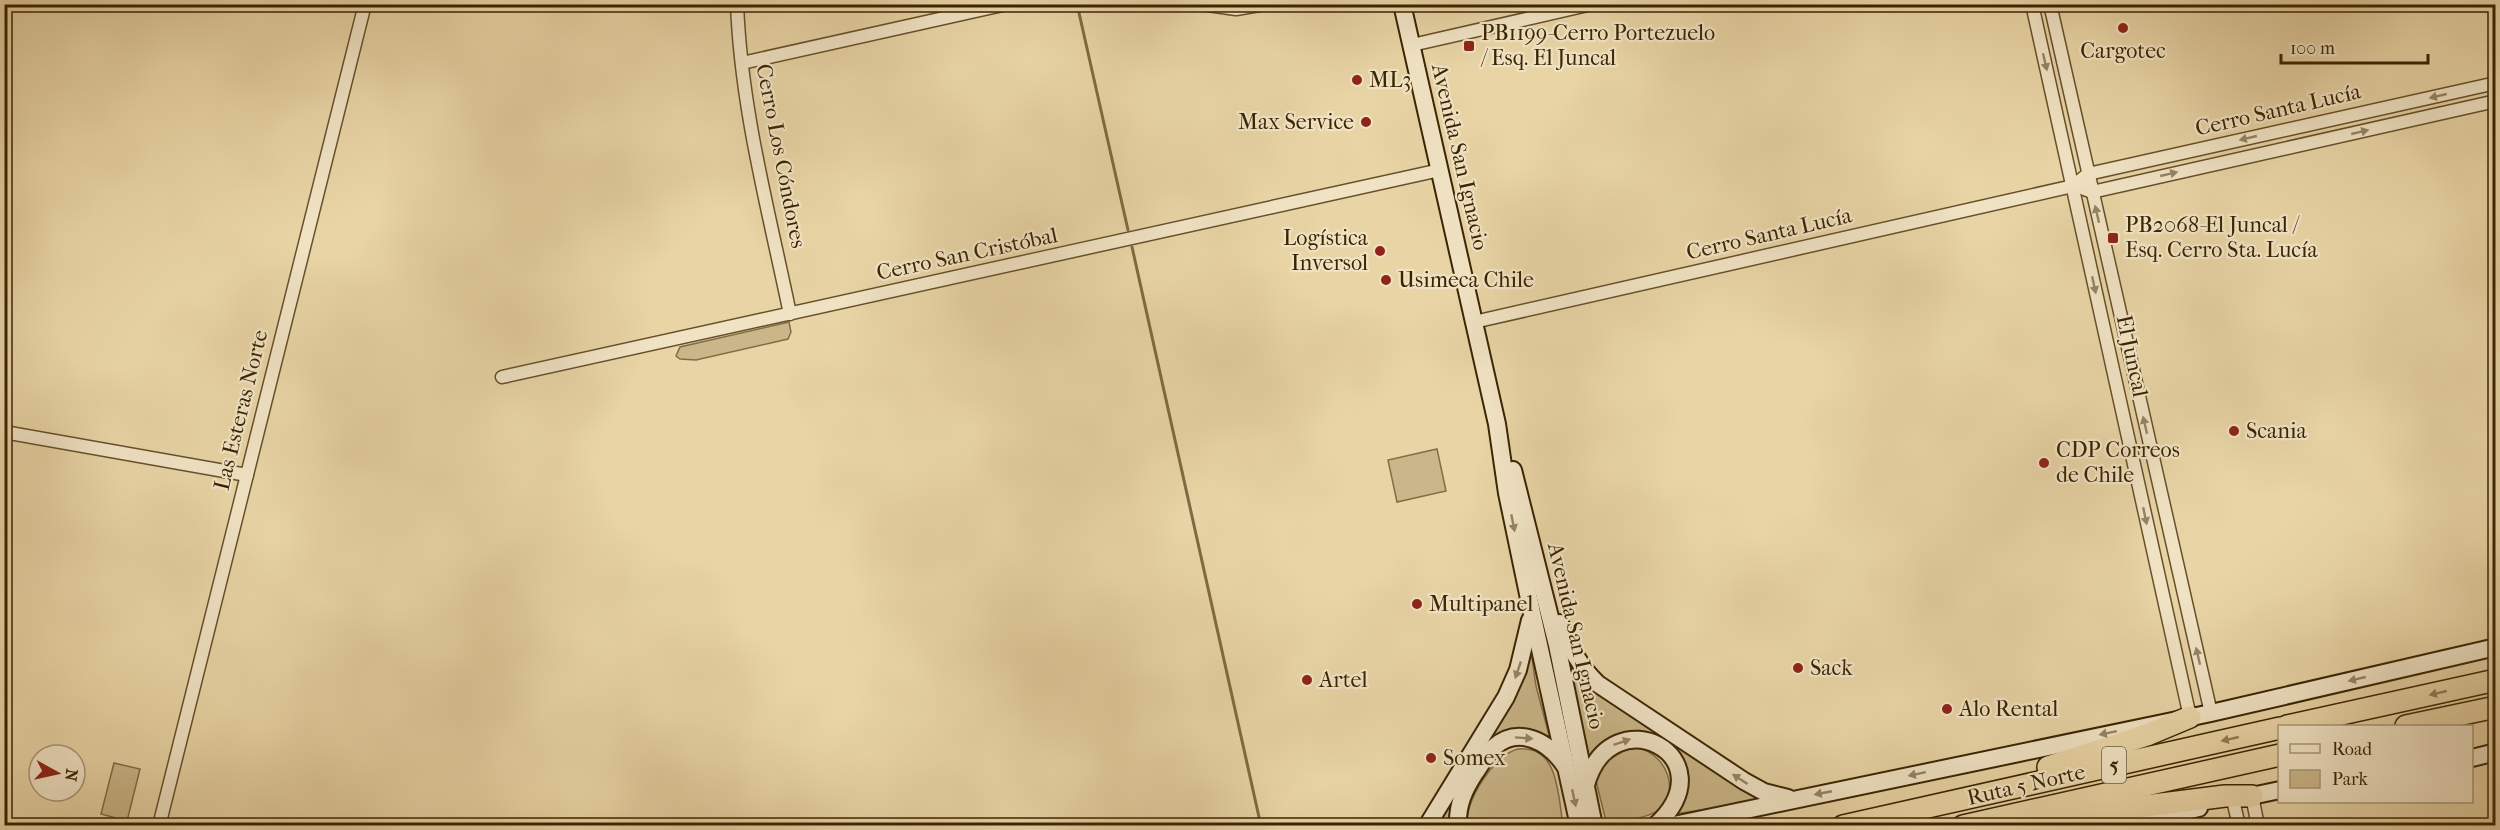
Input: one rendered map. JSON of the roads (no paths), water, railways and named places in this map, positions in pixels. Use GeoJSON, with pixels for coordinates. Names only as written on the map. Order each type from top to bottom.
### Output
{"type":"FeatureCollection","features":[{"type":"Feature","properties":{"kind":"highway"},"geometry":{"type":"LineString","coordinates":[[2292,725],[2496,680]]}},
{"type":"Feature","properties":{"kind":"highway"},"geometry":{"type":"LineString","coordinates":[[2410,725],[2496,706]]}},
{"type":"Feature","properties":{"kind":"highway"},"geometry":{"type":"LineString","coordinates":[[1913,810],[2124,742],[2190,717]]}},
{"type":"Feature","properties":{"kind":"highway","name":"Ruta 5 Norte"},"geometry":{"type":"LineString","coordinates":[[1843,825],[2278,728]]}},
{"type":"Feature","properties":{"kind":"highway","name":"Ruta 5 Norte"},"geometry":{"type":"LineString","coordinates":[[1963,825],[2278,755]]}},
{"type":"Feature","properties":{"kind":"highway"},"geometry":{"type":"LineString","coordinates":[[1985,825],[2225,796],[2243,798]]}},
{"type":"Feature","properties":{"kind":"main road","name":"Avenida San Ignacio"},"geometry":{"type":"LineString","coordinates":[[1402,4],[1497,424],[1507,493],[1532,613],[1568,770],[1589,825]]}},
{"type":"Feature","properties":{"kind":"main road","name":"Avenida San Ignacio"},"geometry":{"type":"LineString","coordinates":[[1497,424],[1514,474],[1544,591],[1586,785],[1589,825]]}},
{"type":"Feature","properties":{"kind":"main road"},"geometry":{"type":"LineString","coordinates":[[1544,591],[1556,610],[1574,655],[1598,684],[1744,782],[1773,795],[1794,799]]}},
{"type":"Feature","properties":{"kind":"main road"},"geometry":{"type":"LineString","coordinates":[[1428,825],[1506,697],[1521,660],[1532,613]]}},
{"type":"Feature","properties":{"kind":"main road"},"geometry":{"type":"LineString","coordinates":[[1669,825],[2211,713],[2496,647]]}},
{"type":"Feature","properties":{"kind":"main road"},"geometry":{"type":"LineString","coordinates":[[1458,825],[1458,808],[1464,792],[1487,755],[1501,742],[1519,737],[1540,742],[1558,757],[1568,770]]}},
{"type":"Feature","properties":{"kind":"main road"},"geometry":{"type":"LineString","coordinates":[[1586,785],[1596,763],[1607,749],[1618,743],[1635,739],[1648,740],[1661,745],[1676,762],[1680,775],[1680,789],[1672,809],[1655,825]]}},
{"type":"Feature","properties":{"kind":"main road"},"geometry":{"type":"LineString","coordinates":[[2473,758],[2496,752]]}},
{"type":"Feature","properties":{"kind":"main road"},"geometry":{"type":"LineString","coordinates":[[2121,825],[2278,790]]}},
{"type":"Feature","properties":{"kind":"street","name":"Las Esteras Norte"},"geometry":{"type":"LineString","coordinates":[[159,825],[365,4]]}},
{"type":"Feature","properties":{"kind":"street","name":"Cerro Los Cóndores"},"geometry":{"type":"LineString","coordinates":[[737,4],[741,63],[753,137],[790,314]]}},
{"type":"Feature","properties":{"kind":"street"},"geometry":{"type":"LineString","coordinates":[[741,63],[1007,4]]}},
{"type":"Feature","properties":{"kind":"street"},"geometry":{"type":"LineString","coordinates":[[1201,4],[1236,9],[1265,4]]}},
{"type":"Feature","properties":{"kind":"street"},"geometry":{"type":"LineString","coordinates":[[1412,45],[1592,4]]}},
{"type":"Feature","properties":{"kind":"street","name":"El Juncal"},"geometry":{"type":"LineString","coordinates":[[2032,4],[2190,717]]}},
{"type":"Feature","properties":{"kind":"street","name":"El Juncal"},"geometry":{"type":"LineString","coordinates":[[2050,4],[2211,713]]}},
{"type":"Feature","properties":{"kind":"street","name":"Cerro Santa Lucía"},"geometry":{"type":"LineString","coordinates":[[1474,322],[2073,186],[2088,174],[2496,83]]}},
{"type":"Feature","properties":{"kind":"street","name":"Cerro Santa Lucía"},"geometry":{"type":"LineString","coordinates":[[2092,192],[2496,101]]}},
{"type":"Feature","properties":{"kind":"street","name":"Cerro San Cristóbal"},"geometry":{"type":"LineString","coordinates":[[502,377],[1440,170]]}},
{"type":"Feature","properties":{"kind":"street"},"geometry":{"type":"LineString","coordinates":[[2073,186],[2092,192]]}},
{"type":"Feature","properties":{"kind":"street"},"geometry":{"type":"LineString","coordinates":[[4,432],[247,475]]}},
{"type":"Feature","properties":{"kind":"street"},"geometry":{"type":"LineString","coordinates":[[2239,825],[2243,798]]}},
{"type":"Feature","properties":{"kind":"street"},"geometry":{"type":"LineString","coordinates":[[2243,798],[2258,825]]}},
{"type":"Feature","properties":{"kind":"waterway"},"geometry":{"type":"LineString","coordinates":[[4,12],[6,4]]}},
{"type":"Feature","properties":{"kind":"waterway"},"geometry":{"type":"LineString","coordinates":[[1077,4],[1128,230]]}},
{"type":"Feature","properties":{"kind":"waterway"},"geometry":{"type":"LineString","coordinates":[[1132,247],[1261,826]]}},
{"type":"Feature","properties":{"kind":"place","name":"Cargotec"},"geometry":{"type":"Point","coordinates":[2123,28]}},
{"type":"Feature","properties":{"kind":"place","name":"PB1199-Cerro Portezuelo / Esq. El Juncal"},"geometry":{"type":"Point","coordinates":[1469,46]}},
{"type":"Feature","properties":{"kind":"place","name":"ML3"},"geometry":{"type":"Point","coordinates":[1357,80]}},
{"type":"Feature","properties":{"kind":"place","name":"Max Service"},"geometry":{"type":"Point","coordinates":[1366,122]}},
{"type":"Feature","properties":{"kind":"place","name":"PB2068-El Juncal / Esq. Cerro Sta. Lucía"},"geometry":{"type":"Point","coordinates":[2113,238]}},
{"type":"Feature","properties":{"kind":"place","name":"Logística Inversol"},"geometry":{"type":"Point","coordinates":[1380,251]}},
{"type":"Feature","properties":{"kind":"place","name":"Usimeca Chile"},"geometry":{"type":"Point","coordinates":[1386,280]}},
{"type":"Feature","properties":{"kind":"place","name":"Scania"},"geometry":{"type":"Point","coordinates":[2234,431]}},
{"type":"Feature","properties":{"kind":"place","name":"CDP Correos de Chile"},"geometry":{"type":"Point","coordinates":[2044,463]}},
{"type":"Feature","properties":{"kind":"place","name":"Multipanel"},"geometry":{"type":"Point","coordinates":[1417,604]}},
{"type":"Feature","properties":{"kind":"place","name":"Sack"},"geometry":{"type":"Point","coordinates":[1798,668]}},
{"type":"Feature","properties":{"kind":"place","name":"Artel"},"geometry":{"type":"Point","coordinates":[1307,680]}},
{"type":"Feature","properties":{"kind":"place","name":"Alo Rental"},"geometry":{"type":"Point","coordinates":[1947,709]}},
{"type":"Feature","properties":{"kind":"place","name":"Somex"},"geometry":{"type":"Point","coordinates":[1431,758]}}]}
